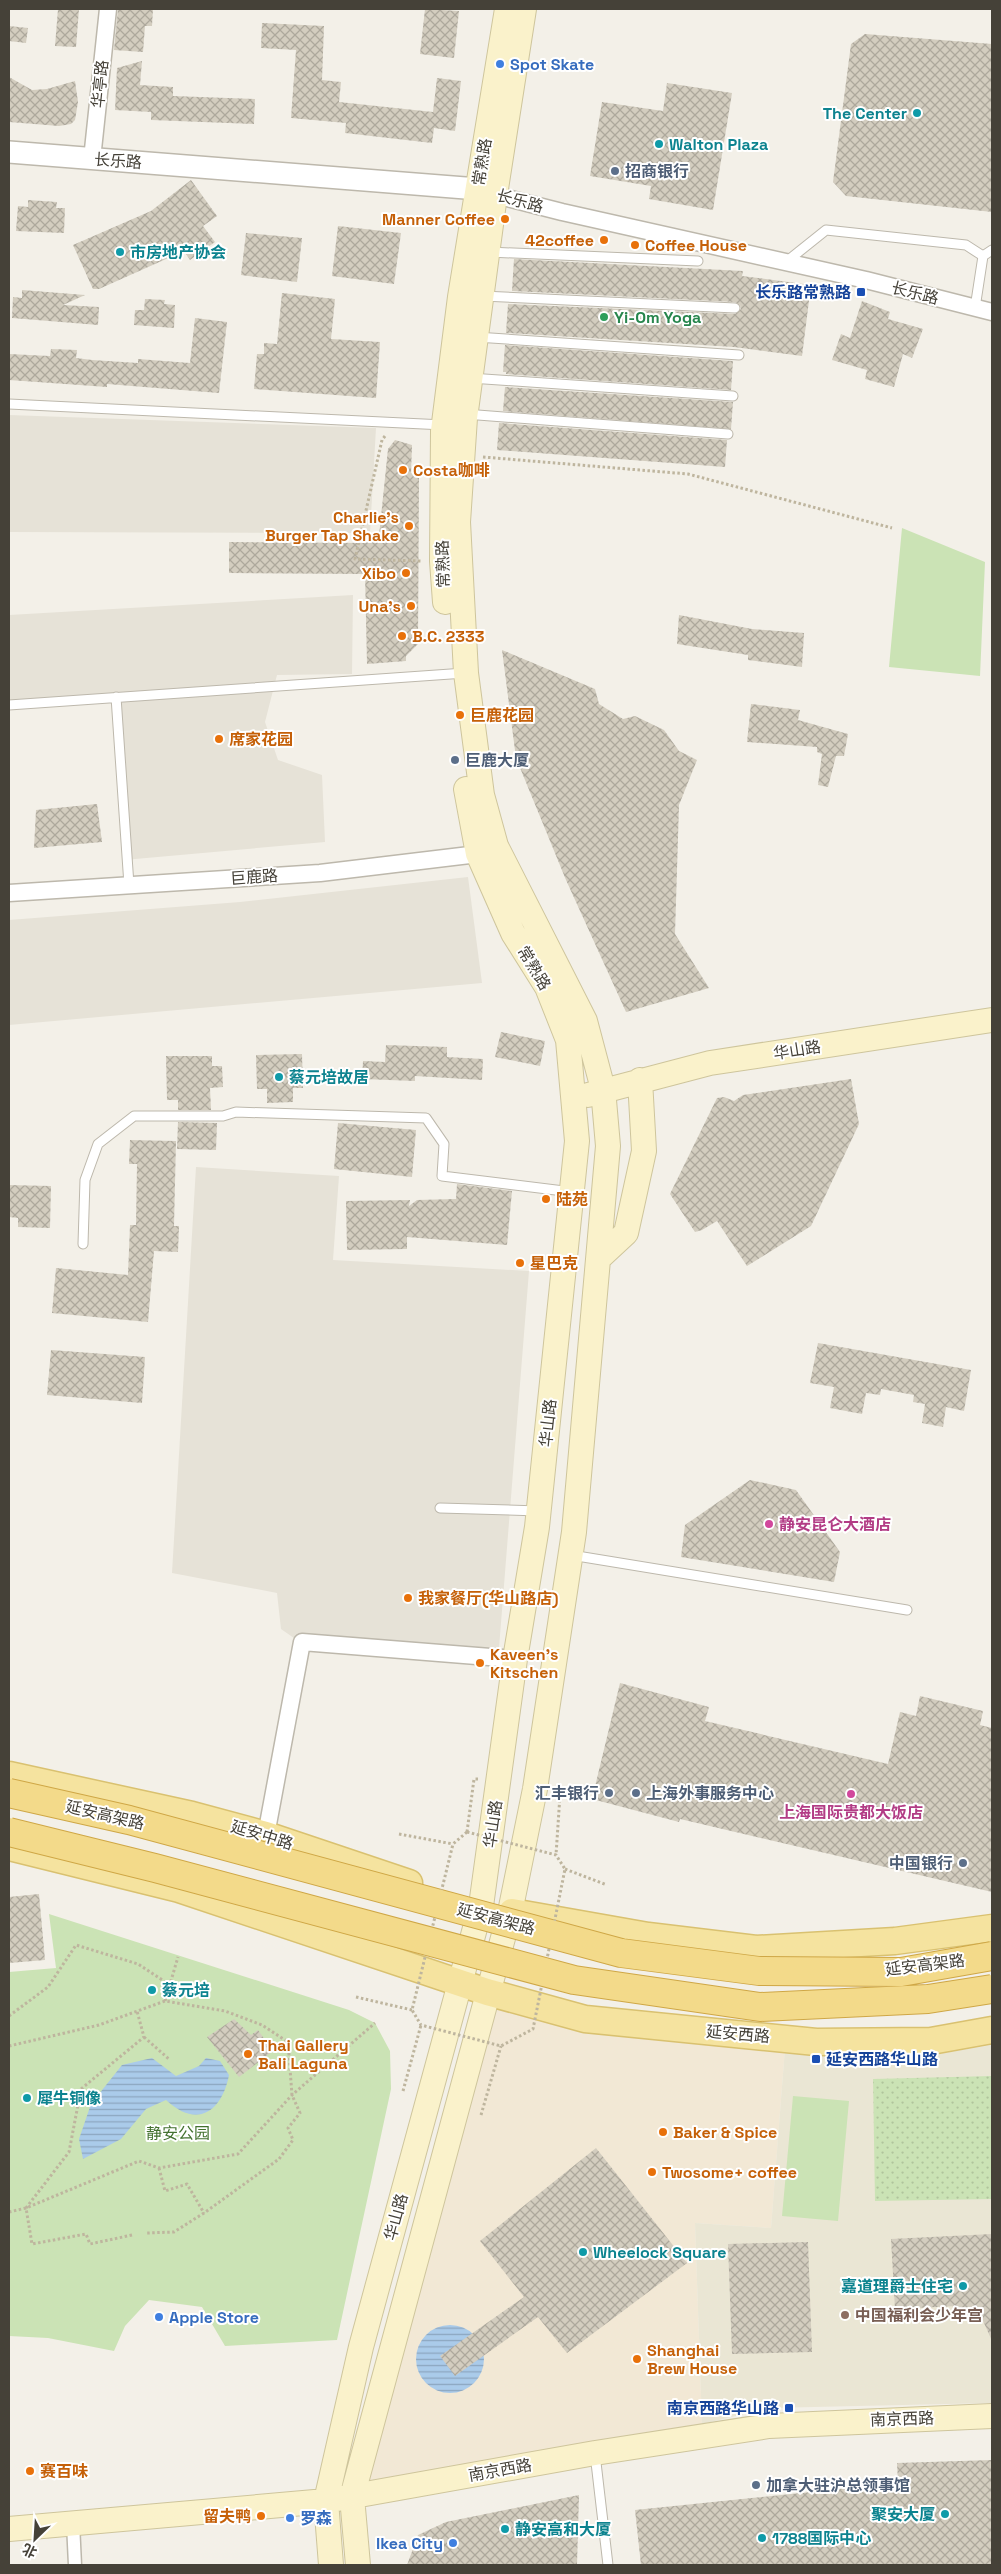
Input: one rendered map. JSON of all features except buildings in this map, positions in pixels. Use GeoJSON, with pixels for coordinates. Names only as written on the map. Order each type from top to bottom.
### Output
{"type":"FeatureCollection","features":[{"type":"Feature","properties":{"kind":"highway","name":"延安高架路"},"geometry":{"type":"LineString","coordinates":[[9,1794],[167,1830],[621,1953],[768,1971],[901,1972],[992,1956]]}},
{"type":"Feature","properties":{"kind":"highway","name":"延安高架路"},"geometry":{"type":"LineString","coordinates":[[9,1832],[155,1868],[574,1980],[760,2006],[928,1999],[992,1989]]}},
{"type":"Feature","properties":{"kind":"main road","name":"常熟路"},"geometry":{"type":"LineString","coordinates":[[507,9],[487,192],[488,252],[465,414],[462,456],[458,522],[460,759],[513,934],[547,987],[568,1040],[572,1100]]}},
{"type":"Feature","properties":{"kind":"main road","name":"常熟路"},"geometry":{"type":"LineString","coordinates":[[524,9],[487,192],[444,425],[442,561],[458,673],[482,795],[486,850],[585,1021],[603,1089]]}},
{"type":"Feature","properties":{"kind":"main road","name":"常熟路"},"geometry":{"type":"LineString","coordinates":[[478,772],[490,778],[511,843],[596,1013],[611,1068],[603,1089]]}},
{"type":"Feature","properties":{"kind":"main road","name":"华山路"},"geometry":{"type":"LineString","coordinates":[[331,2565],[326,2501],[360,2347],[481,1906],[515,1659],[539,1511],[578,1141],[572,1100],[603,1089],[710,1063],[992,1020]]}},
{"type":"Feature","properties":{"kind":"main road"},"geometry":{"type":"LineString","coordinates":[[598,1259],[626,1233],[644,1150],[640,1080]]}},
{"type":"Feature","properties":{"kind":"main road","name":"华山路"},"geometry":{"type":"LineString","coordinates":[[358,2565],[352,2497],[510,1912],[535,1789],[571,1555],[608,1146],[603,1089]]}},
{"type":"Feature","properties":{"kind":"main road","name":"延安中路"},"geometry":{"type":"LineString","coordinates":[[9,1775],[192,1815],[266,1835],[481,1906],[510,1912]]}},
{"type":"Feature","properties":{"kind":"main road"},"geometry":{"type":"LineString","coordinates":[[9,1847],[178,1889],[487,1992]]}},
{"type":"Feature","properties":{"kind":"main road"},"geometry":{"type":"LineString","coordinates":[[510,1912],[648,1936],[756,1949],[895,1941],[992,1928]]}},
{"type":"Feature","properties":{"kind":"main road","name":"延安西路"},"geometry":{"type":"LineString","coordinates":[[487,1992],[585,2019],[816,2042],[931,2041],[992,2030]]}},
{"type":"Feature","properties":{"kind":"main road","name":"南京西路"},"geometry":{"type":"LineString","coordinates":[[9,2529],[326,2501],[595,2453],[795,2423],[992,2416]]}},
{"type":"Feature","properties":{"kind":"street","name":"华亭路"},"geometry":{"type":"LineString","coordinates":[[92,159],[108,9]]}},
{"type":"Feature","properties":{"kind":"street","name":"长乐路"},"geometry":{"type":"LineString","coordinates":[[9,152],[487,192],[562,212],[786,262],[992,312]]}},
{"type":"Feature","properties":{"kind":"street","name":"巨鹿路"},"geometry":{"type":"LineString","coordinates":[[9,893],[320,873],[486,850]]}},
{"type":"Feature","properties":{"kind":"street"},"geometry":{"type":"LineString","coordinates":[[266,1835],[302,1642],[515,1659]]}},
{"type":"Feature","properties":{"kind":"street"},"geometry":{"type":"LineString","coordinates":[[73,2524],[75,2565]]}},
{"type":"Feature","properties":{"kind":"lane"},"geometry":{"type":"LineString","coordinates":[[786,262],[826,230],[966,245],[983,256]]}},
{"type":"Feature","properties":{"kind":"lane"},"geometry":{"type":"LineString","coordinates":[[975,308],[983,256],[992,250]]}},
{"type":"Feature","properties":{"kind":"lane"},"geometry":{"type":"LineString","coordinates":[[488,252],[698,261]]}},
{"type":"Feature","properties":{"kind":"lane"},"geometry":{"type":"LineString","coordinates":[[482,296],[734,308]]}},
{"type":"Feature","properties":{"kind":"lane"},"geometry":{"type":"LineString","coordinates":[[476,337],[739,355]]}},
{"type":"Feature","properties":{"kind":"lane"},"geometry":{"type":"LineString","coordinates":[[470,378],[733,396]]}},
{"type":"Feature","properties":{"kind":"lane"},"geometry":{"type":"LineString","coordinates":[[9,404],[444,425]]}},
{"type":"Feature","properties":{"kind":"lane"},"geometry":{"type":"LineString","coordinates":[[465,414],[728,434]]}},
{"type":"Feature","properties":{"kind":"lane"},"geometry":{"type":"LineString","coordinates":[[9,704],[458,673]]}},
{"type":"Feature","properties":{"kind":"lane"},"geometry":{"type":"LineString","coordinates":[[116,697],[129,885]]}},
{"type":"Feature","properties":{"kind":"lane"},"geometry":{"type":"LineString","coordinates":[[83,1244],[85,1180],[98,1144],[134,1116],[223,1116],[236,1112],[426,1118],[444,1144],[442,1176],[572,1192]]}},
{"type":"Feature","properties":{"kind":"lane"},"geometry":{"type":"LineString","coordinates":[[440,1508],[539,1511]]}},
{"type":"Feature","properties":{"kind":"lane"},"geometry":{"type":"LineString","coordinates":[[571,1555],[907,1610]]}},
{"type":"Feature","properties":{"kind":"lane"},"geometry":{"type":"LineString","coordinates":[[595,2453],[608,2565]]}},
{"type":"Feature","properties":{"kind":"path"},"geometry":{"type":"LineString","coordinates":[[387,434],[382,440],[355,559],[442,561]]}},
{"type":"Feature","properties":{"kind":"path"},"geometry":{"type":"LineString","coordinates":[[462,456],[688,474],[892,528]]}},
{"type":"Feature","properties":{"kind":"path"},"geometry":{"type":"LineString","coordinates":[[467,1832],[474,1779]]}},
{"type":"Feature","properties":{"kind":"path"},"geometry":{"type":"LineString","coordinates":[[556,1855],[560,1795]]}},
{"type":"Feature","properties":{"kind":"path"},"geometry":{"type":"LineString","coordinates":[[399,1834],[453,1844]]}},
{"type":"Feature","properties":{"kind":"path"},"geometry":{"type":"LineString","coordinates":[[564,1869],[607,1885]]}},
{"type":"Feature","properties":{"kind":"path"},"geometry":{"type":"LineString","coordinates":[[9,2016],[48,1987],[76,1945],[138,1964],[170,1985]]}},
{"type":"Feature","properties":{"kind":"path"},"geometry":{"type":"LineString","coordinates":[[164,2001],[178,1957]]}},
{"type":"Feature","properties":{"kind":"path"},"geometry":{"type":"LineString","coordinates":[[356,1997],[412,2010]]}},
{"type":"Feature","properties":{"kind":"path"},"geometry":{"type":"LineString","coordinates":[[9,2046],[99,2025],[164,2001],[225,2011],[262,2024],[288,2042],[292,2094],[300,2113],[288,2128],[293,2140],[284,2153],[279,2159],[204,2213],[174,2232],[147,2233]]}},
{"type":"Feature","properties":{"kind":"path"},"geometry":{"type":"LineString","coordinates":[[137,2011],[144,2037],[170,2060]]}},
{"type":"Feature","properties":{"kind":"path"},"geometry":{"type":"LineString","coordinates":[[9,2212],[26,2208],[139,2161],[159,2168],[238,2154],[292,2094],[375,2023]]}},
{"type":"Feature","properties":{"kind":"path"},"geometry":{"type":"LineString","coordinates":[[403,2091],[421,2025]]}},
{"type":"Feature","properties":{"kind":"path"},"geometry":{"type":"LineString","coordinates":[[132,2235],[90,2244],[86,2234],[32,2244],[26,2208],[69,2152],[81,2089],[144,2037]]}},
{"type":"Feature","properties":{"kind":"path"},"geometry":{"type":"LineString","coordinates":[[481,2115],[501,2046]]}},
{"type":"Feature","properties":{"kind":"path"},"geometry":{"type":"LineString","coordinates":[[159,2168],[165,2191],[187,2184],[204,2213]]}},
{"type":"Feature","properties":{"kind":"shaded area"},"geometry":{"type":"Polygon","coordinates":[[[9,415],[376,428],[370,533],[9,532],[9,415]]]}},
{"type":"Feature","properties":{"kind":"shaded area"},"geometry":{"type":"Polygon","coordinates":[[[353,595],[352,674],[277,675],[265,722],[278,760],[322,775],[325,842],[124,860],[115,700],[9,706],[9,615],[353,595]]]}},
{"type":"Feature","properties":{"kind":"shaded area"},"geometry":{"type":"Polygon","coordinates":[[[468,877],[482,983],[9,1025],[9,920],[240,902],[468,877]]]}},
{"type":"Feature","properties":{"kind":"shaded area"},"geometry":{"type":"Polygon","coordinates":[[[196,1167],[339,1176],[333,1260],[529,1271],[499,1648],[304,1645],[281,1629],[277,1593],[172,1573],[196,1167]]]}},
{"type":"Feature","properties":{"kind":"shaded area"},"geometry":{"type":"Polygon","coordinates":[[[493,2004],[785,2048],[771,2228],[695,2223],[702,2424],[366,2486],[493,2004]]]}},
{"type":"Feature","properties":{"kind":"shaded area","name":"中国福利会少年宫"},"geometry":{"type":"Polygon","coordinates":[[[992,2045],[992,2403],[769,2408],[702,2424],[695,2223],[771,2228],[785,2048],[854,2055],[914,2058],[992,2045]]]}},
{"type":"Feature","properties":{"kind":"green space"},"geometry":{"type":"Polygon","coordinates":[[[902,528],[985,562],[980,676],[889,667],[902,528]]]}},
{"type":"Feature","properties":{"kind":"green space","name":"静安公园"},"geometry":{"type":"Polygon","coordinates":[[[49,1914],[349,2010],[375,2023],[390,2051],[391,2089],[337,2340],[225,2346],[202,2307],[149,2300],[125,2326],[114,2351],[48,2338],[9,2336],[9,1972],[56,1968],[49,1914]]]}},
{"type":"Feature","properties":{"kind":"green space"},"geometry":{"type":"Polygon","coordinates":[[[992,2076],[992,2199],[875,2201],[873,2079],[992,2076]]]}},
{"type":"Feature","properties":{"kind":"green space"},"geometry":{"type":"Polygon","coordinates":[[[793,2096],[849,2101],[838,2221],[782,2216],[793,2096]]]}},
{"type":"Feature","properties":{"kind":"water"},"geometry":{"type":"Polygon","coordinates":[[[152,2058],[176,2076],[199,2066],[206,2058],[220,2061],[229,2075],[221,2099],[214,2107],[198,2115],[188,2114],[177,2109],[166,2100],[146,2109],[121,2139],[83,2159],[79,2139],[91,2104],[122,2065],[152,2058]]]}},
{"type":"Feature","properties":{"kind":"water"},"geometry":{"type":"Polygon","coordinates":[[[443,2325],[457,2325],[469,2330],[479,2340],[484,2352],[484,2366],[479,2378],[469,2388],[457,2393],[443,2393],[431,2388],[421,2378],[416,2366],[416,2352],[421,2340],[431,2330],[443,2325]]]}},
{"type":"Feature","properties":{"kind":"place","name":"Spot Skate"},"geometry":{"type":"Point","coordinates":[500,64]}},
{"type":"Feature","properties":{"kind":"place","name":"The Center"},"geometry":{"type":"Point","coordinates":[917,113]}},
{"type":"Feature","properties":{"kind":"place","name":"Walton Plaza"},"geometry":{"type":"Point","coordinates":[659,144]}},
{"type":"Feature","properties":{"kind":"place","name":"招商银行"},"geometry":{"type":"Point","coordinates":[615,171]}},
{"type":"Feature","properties":{"kind":"place","name":"Manner Coffee"},"geometry":{"type":"Point","coordinates":[505,219]}},
{"type":"Feature","properties":{"kind":"place","name":"42coffee"},"geometry":{"type":"Point","coordinates":[604,240]}},
{"type":"Feature","properties":{"kind":"place","name":"Coffee House"},"geometry":{"type":"Point","coordinates":[635,245]}},
{"type":"Feature","properties":{"kind":"place","name":"市房地产协会"},"geometry":{"type":"Point","coordinates":[120,252]}},
{"type":"Feature","properties":{"kind":"place","name":"长乐路常熟路"},"geometry":{"type":"Point","coordinates":[861,292]}},
{"type":"Feature","properties":{"kind":"place","name":"Yi-Om Yoga"},"geometry":{"type":"Point","coordinates":[604,317]}},
{"type":"Feature","properties":{"kind":"place","name":"Costa咖啡"},"geometry":{"type":"Point","coordinates":[403,470]}},
{"type":"Feature","properties":{"kind":"place","name":"Charlie's Burger Tap Shake"},"geometry":{"type":"Point","coordinates":[409,526]}},
{"type":"Feature","properties":{"kind":"place","name":"Xibo"},"geometry":{"type":"Point","coordinates":[406,573]}},
{"type":"Feature","properties":{"kind":"place","name":"Una's"},"geometry":{"type":"Point","coordinates":[411,606]}},
{"type":"Feature","properties":{"kind":"place","name":"B.C. 2333"},"geometry":{"type":"Point","coordinates":[402,636]}},
{"type":"Feature","properties":{"kind":"place","name":"巨鹿花园"},"geometry":{"type":"Point","coordinates":[460,715]}},
{"type":"Feature","properties":{"kind":"place","name":"席家花园"},"geometry":{"type":"Point","coordinates":[219,739]}},
{"type":"Feature","properties":{"kind":"place","name":"巨鹿大厦"},"geometry":{"type":"Point","coordinates":[455,760]}},
{"type":"Feature","properties":{"kind":"place","name":"蔡元培故居"},"geometry":{"type":"Point","coordinates":[279,1077]}},
{"type":"Feature","properties":{"kind":"place","name":"陆苑"},"geometry":{"type":"Point","coordinates":[546,1199]}},
{"type":"Feature","properties":{"kind":"place","name":"星巴克"},"geometry":{"type":"Point","coordinates":[520,1263]}},
{"type":"Feature","properties":{"kind":"place","name":"静安昆仑大酒店"},"geometry":{"type":"Point","coordinates":[769,1524]}},
{"type":"Feature","properties":{"kind":"place","name":"我家餐厅(华山路店)"},"geometry":{"type":"Point","coordinates":[408,1598]}},
{"type":"Feature","properties":{"kind":"place","name":"Kaveen's Kitschen"},"geometry":{"type":"Point","coordinates":[480,1663]}},
{"type":"Feature","properties":{"kind":"place","name":"汇丰银行"},"geometry":{"type":"Point","coordinates":[609,1793]}},
{"type":"Feature","properties":{"kind":"place","name":"上海外事服务中心"},"geometry":{"type":"Point","coordinates":[636,1793]}},
{"type":"Feature","properties":{"kind":"place","name":"上海国际贵都大饭店"},"geometry":{"type":"Point","coordinates":[851,1794]}},
{"type":"Feature","properties":{"kind":"place","name":"中国银行"},"geometry":{"type":"Point","coordinates":[963,1863]}},
{"type":"Feature","properties":{"kind":"place","name":"蔡元培"},"geometry":{"type":"Point","coordinates":[152,1990]}},
{"type":"Feature","properties":{"kind":"place","name":"Thai Gallery Bali Laguna"},"geometry":{"type":"Point","coordinates":[248,2054]}},
{"type":"Feature","properties":{"kind":"place","name":"延安西路华山路"},"geometry":{"type":"Point","coordinates":[816,2059]}},
{"type":"Feature","properties":{"kind":"place","name":"犀牛铜像"},"geometry":{"type":"Point","coordinates":[27,2098]}},
{"type":"Feature","properties":{"kind":"place","name":"Baker & Spice"},"geometry":{"type":"Point","coordinates":[663,2132]}},
{"type":"Feature","properties":{"kind":"place","name":"Twosome+ coffee"},"geometry":{"type":"Point","coordinates":[652,2172]}},
{"type":"Feature","properties":{"kind":"place","name":"Wheelock Square"},"geometry":{"type":"Point","coordinates":[583,2252]}},
{"type":"Feature","properties":{"kind":"place","name":"嘉道理爵士住宅"},"geometry":{"type":"Point","coordinates":[963,2286]}},
{"type":"Feature","properties":{"kind":"place","name":"中国福利会少年宫"},"geometry":{"type":"Point","coordinates":[845,2315]}},
{"type":"Feature","properties":{"kind":"place","name":"Apple Store"},"geometry":{"type":"Point","coordinates":[159,2317]}},
{"type":"Feature","properties":{"kind":"place","name":"Shanghai Brew House"},"geometry":{"type":"Point","coordinates":[637,2359]}},
{"type":"Feature","properties":{"kind":"place","name":"南京西路华山路"},"geometry":{"type":"Point","coordinates":[789,2408]}},
{"type":"Feature","properties":{"kind":"place","name":"赛百味"},"geometry":{"type":"Point","coordinates":[30,2471]}},
{"type":"Feature","properties":{"kind":"place","name":"加拿大驻沪总领事馆"},"geometry":{"type":"Point","coordinates":[756,2485]}},
{"type":"Feature","properties":{"kind":"place","name":"聚安大厦"},"geometry":{"type":"Point","coordinates":[945,2514]}},
{"type":"Feature","properties":{"kind":"place","name":"留夫鸭"},"geometry":{"type":"Point","coordinates":[261,2516]}},
{"type":"Feature","properties":{"kind":"place","name":"罗森"},"geometry":{"type":"Point","coordinates":[290,2518]}},
{"type":"Feature","properties":{"kind":"place","name":"静安高和大厦"},"geometry":{"type":"Point","coordinates":[505,2529]}},
{"type":"Feature","properties":{"kind":"place","name":"1788国际中心"},"geometry":{"type":"Point","coordinates":[762,2538]}},
{"type":"Feature","properties":{"kind":"place","name":"Ikea City"},"geometry":{"type":"Point","coordinates":[453,2543]}}]}
